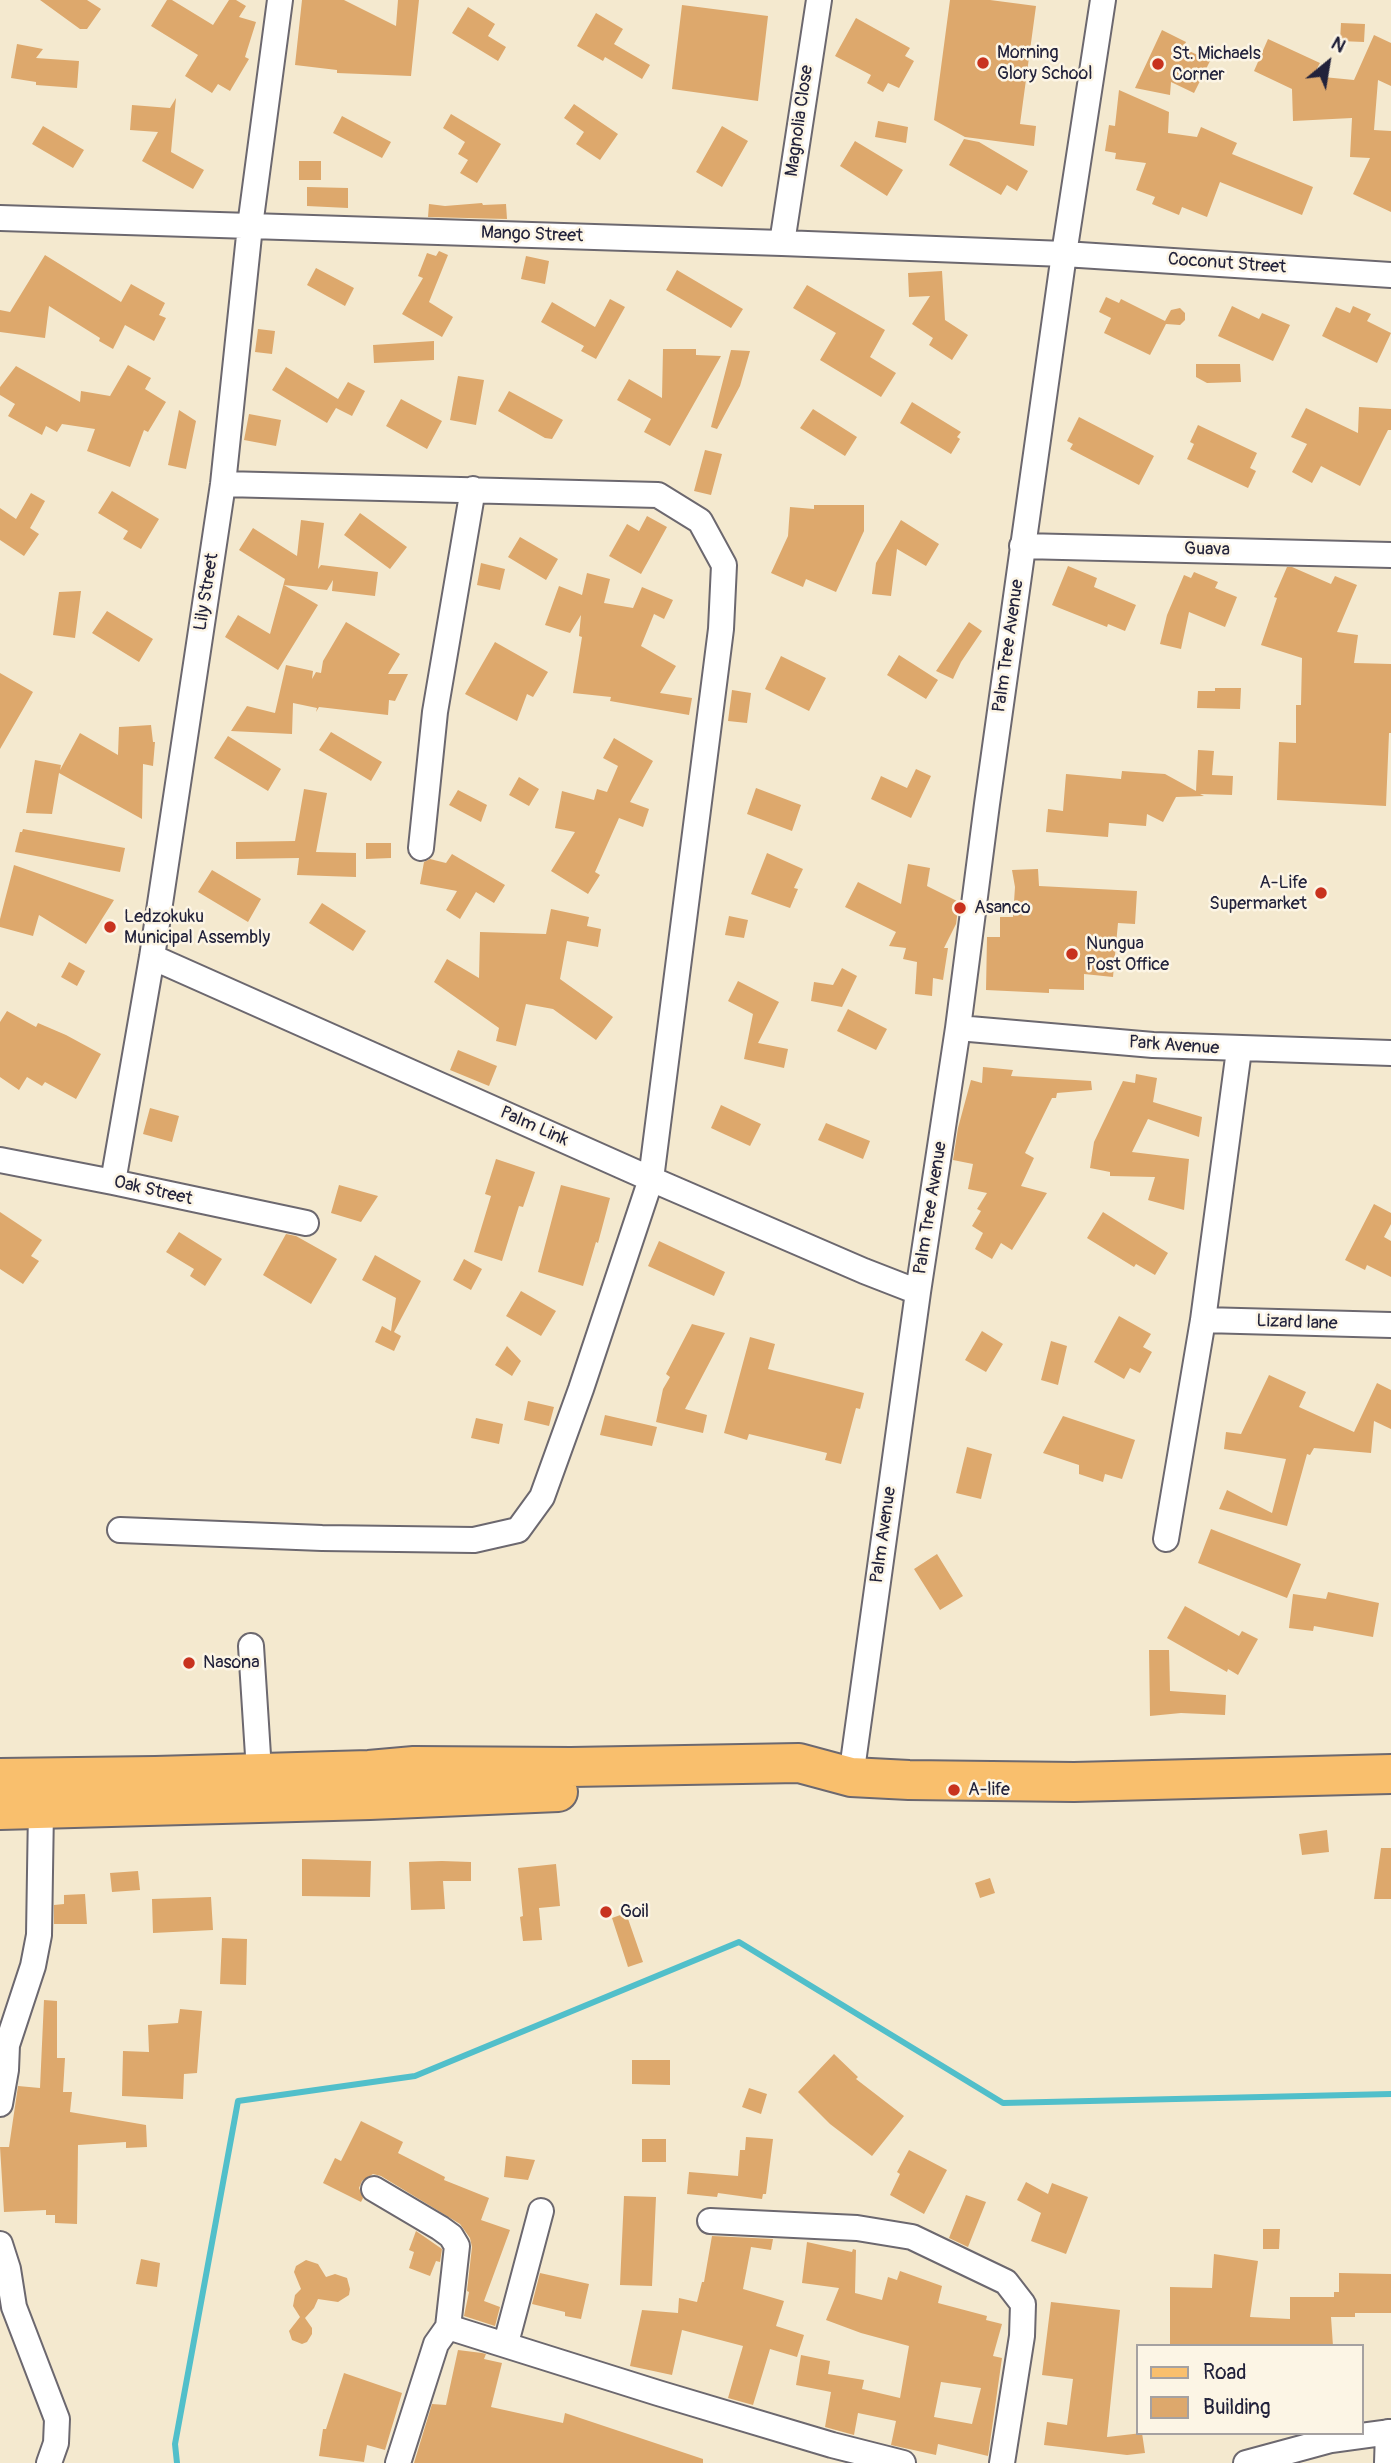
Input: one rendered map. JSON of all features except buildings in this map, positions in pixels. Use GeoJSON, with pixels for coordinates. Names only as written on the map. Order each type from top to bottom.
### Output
{"type":"FeatureCollection","features":[{"type":"Feature","properties":{"kind":"main road"},"geometry":{"type":"LineString","coordinates":[[0,1778],[369,1770],[414,1766],[571,1767],[799,1763],[851,1777],[1074,1782],[1391,1774]]}},
{"type":"Feature","properties":{"kind":"main road"},"geometry":{"type":"LineString","coordinates":[[0,1810],[558,1792],[802,1788],[851,1777]]}},
{"type":"Feature","properties":{"kind":"street","name":"Lily Street"},"geometry":{"type":"LineString","coordinates":[[113,1182],[152,957],[223,484],[250,226],[279,0]]}},
{"type":"Feature","properties":{"kind":"street","name":"Magnolia Close"},"geometry":{"type":"LineString","coordinates":[[782,243],[818,0]]}},
{"type":"Feature","properties":{"kind":"street","name":"Palm Tree Avenue"},"geometry":{"type":"LineString","coordinates":[[918,1292],[958,1028],[1063,254],[1102,0]]}},
{"type":"Feature","properties":{"kind":"street","name":"Mango Street"},"geometry":{"type":"LineString","coordinates":[[0,218],[1063,254]]}},
{"type":"Feature","properties":{"kind":"street","name":"Coconut Street"},"geometry":{"type":"LineString","coordinates":[[1063,254],[1391,275]]}},
{"type":"Feature","properties":{"kind":"street"},"geometry":{"type":"LineString","coordinates":[[120,1530],[322,1538],[474,1540],[518,1530],[542,1497],[651,1179],[721,629],[724,565],[700,521],[658,495],[223,484]]}},
{"type":"Feature","properties":{"kind":"street"},"geometry":{"type":"LineString","coordinates":[[421,848],[436,700],[472,489]]}},
{"type":"Feature","properties":{"kind":"street","name":"Guava"},"geometry":{"type":"LineString","coordinates":[[1022,545],[1391,555]]}},
{"type":"Feature","properties":{"kind":"street","name":"Palm Link"},"geometry":{"type":"LineString","coordinates":[[152,957],[651,1179],[918,1292]]}},
{"type":"Feature","properties":{"kind":"street","name":"Park Avenue"},"geometry":{"type":"LineString","coordinates":[[958,1028],[1239,1050],[1391,1053]]}},
{"type":"Feature","properties":{"kind":"street"},"geometry":{"type":"LineString","coordinates":[[1166,1539],[1203,1320],[1239,1050]]}},
{"type":"Feature","properties":{"kind":"street","name":"Oak Street"},"geometry":{"type":"LineString","coordinates":[[0,1160],[306,1223]]}},
{"type":"Feature","properties":{"kind":"street","name":"Palm Avenue"},"geometry":{"type":"LineString","coordinates":[[851,1777],[918,1292]]}},
{"type":"Feature","properties":{"kind":"street","name":"Lizard lane"},"geometry":{"type":"LineString","coordinates":[[1203,1320],[1391,1325]]}},
{"type":"Feature","properties":{"kind":"street"},"geometry":{"type":"LineString","coordinates":[[251,1646],[259,1771]]}},
{"type":"Feature","properties":{"kind":"street"},"geometry":{"type":"LineString","coordinates":[[0,2104],[7,2045],[33,1966],[38,1934],[41,1808]]}},
{"type":"Feature","properties":{"kind":"street"},"geometry":{"type":"LineString","coordinates":[[374,2189],[440,2228],[451,2236],[457,2246],[449,2327],[436,2344],[398,2463]]}},
{"type":"Feature","properties":{"kind":"street"},"geometry":{"type":"LineString","coordinates":[[506,2343],[541,2211]]}},
{"type":"Feature","properties":{"kind":"street"},"geometry":{"type":"LineString","coordinates":[[710,2221],[857,2228],[912,2237],[1006,2282],[1023,2304],[1022,2336],[1002,2463]]}},
{"type":"Feature","properties":{"kind":"street"},"geometry":{"type":"LineString","coordinates":[[0,2244],[8,2269],[14,2307],[57,2419],[56,2443],[49,2463]]}},
{"type":"Feature","properties":{"kind":"street"},"geometry":{"type":"LineString","coordinates":[[449,2327],[658,2393],[828,2454],[903,2463]]}},
{"type":"Feature","properties":{"kind":"street"},"geometry":{"type":"LineString","coordinates":[[1246,2463],[1331,2441],[1390,2432],[1387,2463]]}},
{"type":"Feature","properties":{"kind":"waterway"},"geometry":{"type":"LineString","coordinates":[[177,2463],[175,2444],[238,2101],[415,2076],[739,1942],[1003,2103],[1391,2094]]}},
{"type":"Feature","properties":{"kind":"place","name":"Morning Glory School"},"geometry":{"type":"Point","coordinates":[983,63]}},
{"type":"Feature","properties":{"kind":"place","name":"St. Michaels Corner"},"geometry":{"type":"Point","coordinates":[1158,64]}},
{"type":"Feature","properties":{"kind":"place","name":"A-Life Supermarket"},"geometry":{"type":"Point","coordinates":[1321,893]}},
{"type":"Feature","properties":{"kind":"place","name":"Asanco"},"geometry":{"type":"Point","coordinates":[960,908]}},
{"type":"Feature","properties":{"kind":"place","name":"Ledzokuku Municipal Assembly"},"geometry":{"type":"Point","coordinates":[110,927]}},
{"type":"Feature","properties":{"kind":"place","name":"Nungua Post Office"},"geometry":{"type":"Point","coordinates":[1072,954]}},
{"type":"Feature","properties":{"kind":"place","name":"Nasona"},"geometry":{"type":"Point","coordinates":[189,1663]}},
{"type":"Feature","properties":{"kind":"place","name":"A-life"},"geometry":{"type":"Point","coordinates":[954,1790]}},
{"type":"Feature","properties":{"kind":"place","name":"Goil"},"geometry":{"type":"Point","coordinates":[606,1912]}}]}
